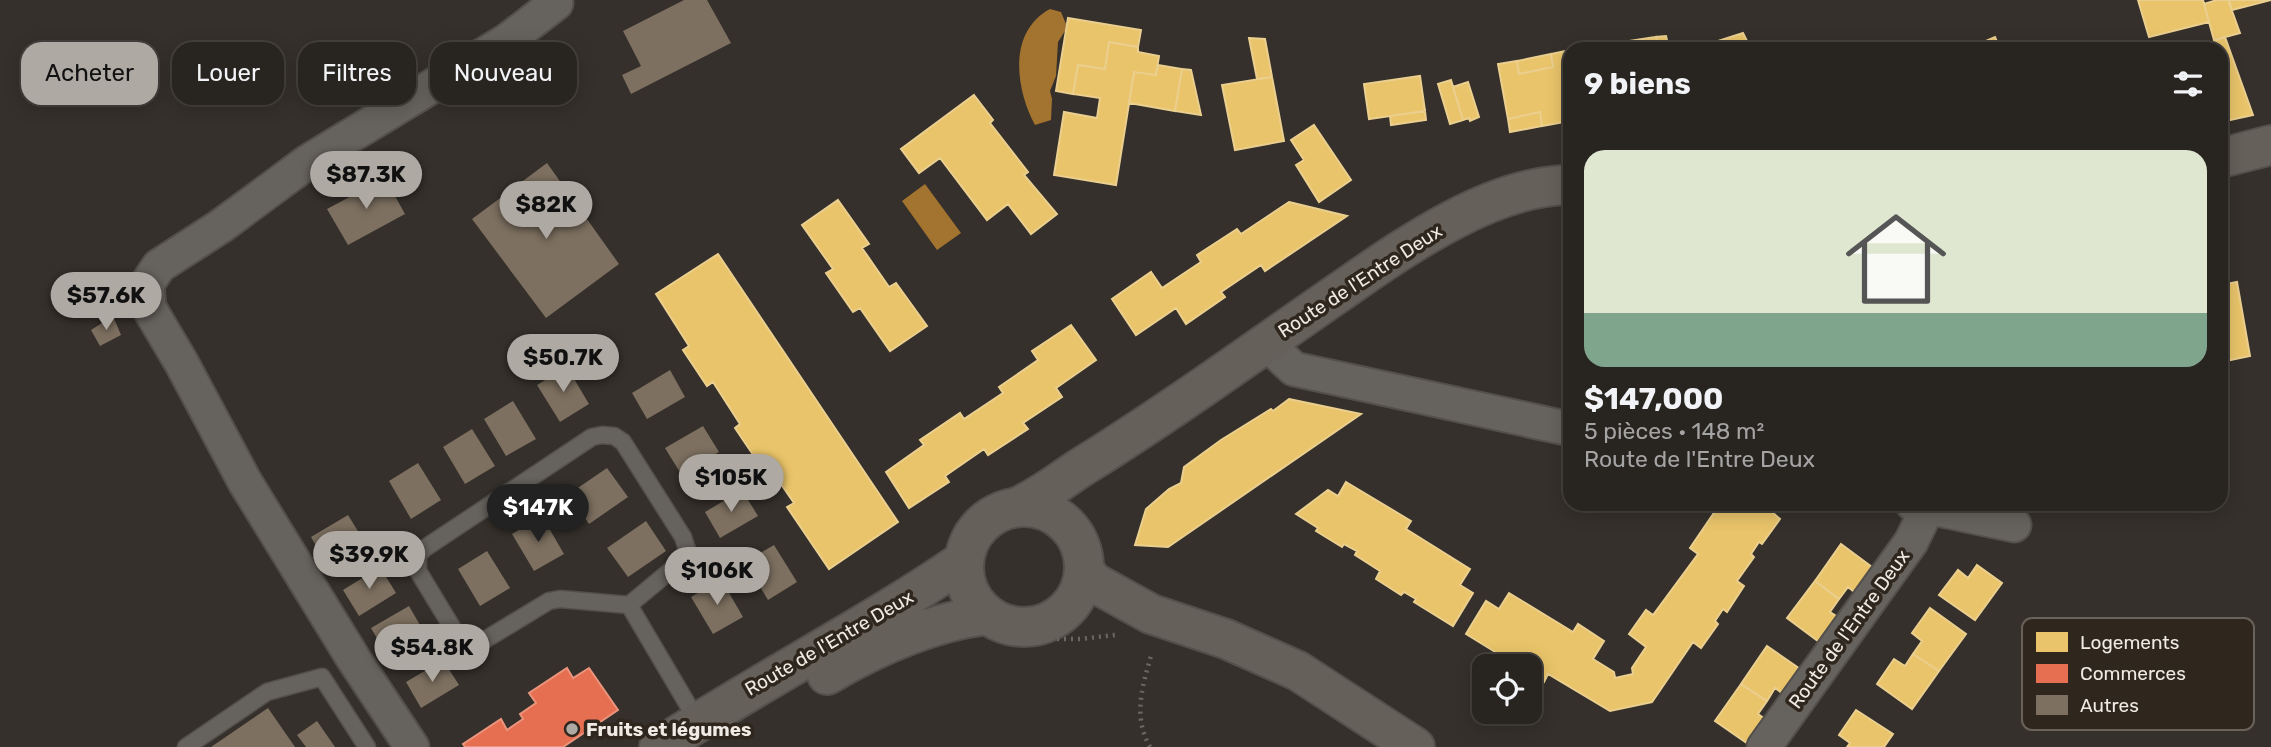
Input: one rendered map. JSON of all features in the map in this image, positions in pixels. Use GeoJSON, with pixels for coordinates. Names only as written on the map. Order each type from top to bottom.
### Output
{"type":"FeatureCollection","features":[{"type":"Feature","properties":{"kind":"main road"},"geometry":{"type":"LineString","coordinates":[[2228,156],[2271,145]]}},
{"type":"Feature","properties":{"kind":"main road","name":"Route de l'Entre Deux"},"geometry":{"type":"LineString","coordinates":[[1017,507],[1040,497],[1430,233],[1477,209],[1515,195],[1563,185]]}},
{"type":"Feature","properties":{"kind":"main road","name":"Route de l'Entre Deux"},"geometry":{"type":"LineString","coordinates":[[1074,532],[1076,503],[1087,475],[1097,459]]}},
{"type":"Feature","properties":{"kind":"main road"},"geometry":{"type":"LineString","coordinates":[[1017,507],[1033,507],[1063,520],[1074,532],[1083,550],[1085,571],[1073,604],[1060,616],[1043,625],[1023,628],[1004,625],[995,627],[973,600],[965,582],[963,561],[969,541],[981,524],[997,513],[1017,507]]}},
{"type":"Feature","properties":{"kind":"main road","name":"Route de l'Entre Deux"},"geometry":{"type":"LineString","coordinates":[[704,734],[963,561]]}},
{"type":"Feature","properties":{"kind":"main road"},"geometry":{"type":"LineString","coordinates":[[1085,571],[1093,582],[1157,616],[1226,639],[1298,671],[1415,747]]}},
{"type":"Feature","properties":{"kind":"main road"},"geometry":{"type":"LineString","coordinates":[[1060,616],[1157,616]]}},
{"type":"Feature","properties":{"kind":"main road","name":"Route de l'Entre Deux"},"geometry":{"type":"LineString","coordinates":[[659,747],[755,715],[870,650],[931,629],[995,627]]}},
{"type":"Feature","properties":{"kind":"street"},"geometry":{"type":"LineString","coordinates":[[412,747],[338,668],[245,482],[149,308],[147,284],[159,265],[221,226],[309,160],[508,40],[556,3]]}},
{"type":"Feature","properties":{"kind":"street","name":"Route de l'Entre Deux"},"geometry":{"type":"LineString","coordinates":[[1269,341],[1294,369],[1563,427]]}},
{"type":"Feature","properties":{"kind":"street","name":"Route de l'Entre Deux"},"geometry":{"type":"LineString","coordinates":[[1764,747],[1911,542],[1919,511]]}},
{"type":"Feature","properties":{"kind":"street","name":"Route de l'Entre Deux"},"geometry":{"type":"LineString","coordinates":[[1945,511],[2014,525]]}},
{"type":"Feature","properties":{"kind":"lane"},"geometry":{"type":"LineString","coordinates":[[614,436],[623,442],[684,537],[687,549],[682,561],[629,605],[560,598],[550,601],[483,640],[472,644],[463,642],[457,637],[418,571],[418,555],[592,437],[614,436]]}},
{"type":"Feature","properties":{"kind":"lane"},"geometry":{"type":"LineString","coordinates":[[629,605],[704,734]]}},
{"type":"Feature","properties":{"kind":"lane"},"geometry":{"type":"LineString","coordinates":[[186,747],[267,692],[338,668],[367,747]]}},
{"type":"Feature","properties":{"kind":"path"},"geometry":{"type":"LineString","coordinates":[[1150,747],[1142,733],[1139,699],[1157,616]]}},
{"type":"Feature","properties":{"kind":"path"},"geometry":{"type":"LineString","coordinates":[[995,627],[1097,638]]}},
{"type":"Feature","properties":{"kind":"shaded area"},"geometry":{"type":"Polygon","coordinates":[[[1050,9],[1061,12],[1066,24],[1058,42],[1056,76],[1050,91],[1051,120],[1035,125],[1023,95],[1019,62],[1027,32],[1036,19],[1050,9]]]}},
{"type":"Feature","properties":{"kind":"shaded area"},"geometry":{"type":"Polygon","coordinates":[[[925,184],[961,233],[937,250],[902,201],[925,184]]]}},
{"type":"Feature","properties":{"kind":"building: Logements"},"geometry":{"type":"Polygon","coordinates":[[[2138,0],[2203,0],[2209,22],[2149,37],[2138,0]]]}},
{"type":"Feature","properties":{"kind":"building: Logements"},"geometry":{"type":"Polygon","coordinates":[[[2228,0],[2240,33],[2214,40],[2204,4],[2228,0]]]}},
{"type":"Feature","properties":{"kind":"building: Logements"},"geometry":{"type":"Polygon","coordinates":[[[2229,0],[2271,0],[2232,10],[2229,0]]]}},
{"type":"Feature","properties":{"kind":"building: Logements"},"geometry":{"type":"Polygon","coordinates":[[[1068,18],[1141,30],[1138,47],[1109,42],[1105,69],[1078,65],[1073,94],[1056,91],[1068,18]]]}},
{"type":"Feature","properties":{"kind":"building: Logements"},"geometry":{"type":"Polygon","coordinates":[[[1743,33],[1748,42],[1715,42],[1743,33]]]}},
{"type":"Feature","properties":{"kind":"building: Logements"},"geometry":{"type":"Polygon","coordinates":[[[1666,36],[1667,42],[1657,42],[1656,37],[1666,36]]]}},
{"type":"Feature","properties":{"kind":"building: Logements"},"geometry":{"type":"Polygon","coordinates":[[[1656,37],[1657,42],[1622,42],[1656,37]]]}},
{"type":"Feature","properties":{"kind":"building: Logements"},"geometry":{"type":"Polygon","coordinates":[[[1995,37],[1997,42],[1983,42],[1995,37]]]}},
{"type":"Feature","properties":{"kind":"building: Logements"},"geometry":{"type":"Polygon","coordinates":[[[2225,37],[2227,42],[2211,42],[2225,37]]]}},
{"type":"Feature","properties":{"kind":"building: Logements"},"geometry":{"type":"Polygon","coordinates":[[[1249,38],[1265,39],[1272,77],[1257,79],[1249,38]]]}},
{"type":"Feature","properties":{"kind":"building: Logements"},"geometry":{"type":"Polygon","coordinates":[[[1109,42],[1138,47],[1138,52],[1159,56],[1156,75],[1134,72],[1116,185],[1054,175],[1064,112],[1097,118],[1100,98],[1073,94],[1078,65],[1105,69],[1109,42]]]}},
{"type":"Feature","properties":{"kind":"building: Logements"},"geometry":{"type":"Polygon","coordinates":[[[2228,45],[2253,115],[2228,120],[2228,45]]]}},
{"type":"Feature","properties":{"kind":"building: Logements"},"geometry":{"type":"Polygon","coordinates":[[[1563,51],[1563,122],[1542,126],[1540,112],[1508,119],[1498,64],[1517,61],[1519,74],[1553,67],[1551,54],[1563,51]]]}},
{"type":"Feature","properties":{"kind":"building: Logements"},"geometry":{"type":"Polygon","coordinates":[[[1551,54],[1553,67],[1519,74],[1517,61],[1551,54]]]}},
{"type":"Feature","properties":{"kind":"building: Logements"},"geometry":{"type":"Polygon","coordinates":[[[1158,65],[1182,69],[1175,111],[1129,103],[1134,72],[1156,75],[1158,65]]]}},
{"type":"Feature","properties":{"kind":"building: Logements"},"geometry":{"type":"Polygon","coordinates":[[[1182,69],[1191,70],[1201,115],[1175,111],[1182,69]]]}},
{"type":"Feature","properties":{"kind":"building: Logements"},"geometry":{"type":"Polygon","coordinates":[[[1420,76],[1425,111],[1369,119],[1364,84],[1420,76]]]}},
{"type":"Feature","properties":{"kind":"building: Logements"},"geometry":{"type":"Polygon","coordinates":[[[1272,77],[1284,141],[1235,150],[1222,85],[1272,77]]]}},
{"type":"Feature","properties":{"kind":"building: Logements"},"geometry":{"type":"Polygon","coordinates":[[[1451,80],[1463,120],[1450,124],[1438,84],[1451,80]]]}},
{"type":"Feature","properties":{"kind":"building: Logements"},"geometry":{"type":"Polygon","coordinates":[[[1468,82],[1479,117],[1470,121],[1469,118],[1463,120],[1453,87],[1468,82]]]}},
{"type":"Feature","properties":{"kind":"building: Logements"},"geometry":{"type":"Polygon","coordinates":[[[974,95],[993,120],[990,123],[1028,172],[1024,175],[1057,214],[1031,234],[1008,204],[987,220],[940,158],[919,173],[901,149],[974,95]]]}},
{"type":"Feature","properties":{"kind":"building: Logements"},"geometry":{"type":"Polygon","coordinates":[[[1425,111],[1426,120],[1391,125],[1390,116],[1425,111]]]}},
{"type":"Feature","properties":{"kind":"building: Logements"},"geometry":{"type":"Polygon","coordinates":[[[1540,112],[1542,126],[1510,132],[1508,119],[1540,112]]]}},
{"type":"Feature","properties":{"kind":"building: Logements"},"geometry":{"type":"Polygon","coordinates":[[[1314,125],[1351,180],[1319,202],[1296,165],[1304,160],[1291,140],[1314,125]]]}},
{"type":"Feature","properties":{"kind":"building: Logements"},"geometry":{"type":"Polygon","coordinates":[[[838,200],[869,244],[862,248],[889,287],[896,283],[927,326],[890,351],[860,308],[853,312],[826,273],[833,269],[802,225],[838,200]]]}},
{"type":"Feature","properties":{"kind":"building: Logements"},"geometry":{"type":"Polygon","coordinates":[[[1289,202],[1347,216],[1265,271],[1261,265],[1221,292],[1225,297],[1186,324],[1176,308],[1136,335],[1112,299],[1151,272],[1162,288],[1201,262],[1197,255],[1237,229],[1241,234],[1289,202]]]}},
{"type":"Feature","properties":{"kind":"building: Logements"},"geometry":{"type":"Polygon","coordinates":[[[718,254],[898,522],[829,569],[787,507],[794,503],[765,461],[760,465],[735,428],[740,424],[713,382],[707,386],[683,350],[689,346],[656,294],[718,254]]]}},
{"type":"Feature","properties":{"kind":"building: Logements"},"geometry":{"type":"Polygon","coordinates":[[[2237,282],[2250,356],[2228,361],[2228,284],[2237,282]]]}},
{"type":"Feature","properties":{"kind":"building: Logements"},"geometry":{"type":"Polygon","coordinates":[[[1071,325],[1096,360],[1056,388],[1062,397],[1023,423],[1028,429],[988,455],[984,449],[945,476],[949,482],[909,508],[886,472],[924,445],[920,440],[960,413],[964,419],[1003,393],[999,387],[1038,360],[1032,351],[1071,325]]]}},
{"type":"Feature","properties":{"kind":"building: Logements"},"geometry":{"type":"Polygon","coordinates":[[[1289,399],[1361,414],[1168,547],[1135,545],[1146,509],[1169,489],[1181,483],[1184,467],[1221,440],[1289,399]]]}},
{"type":"Feature","properties":{"kind":"building: Logements"},"geometry":{"type":"Polygon","coordinates":[[[1346,482],[1411,521],[1406,529],[1470,569],[1460,585],[1473,593],[1453,626],[1414,602],[1416,599],[1404,592],[1401,595],[1376,579],[1380,571],[1355,555],[1357,551],[1344,544],[1342,547],[1316,531],[1318,528],[1296,514],[1328,490],[1338,496],[1346,482]]]}},
{"type":"Feature","properties":{"kind":"building: Logements"},"geometry":{"type":"Polygon","coordinates":[[[1715,511],[1773,511],[1780,519],[1751,554],[1754,557],[1737,581],[1744,586],[1727,612],[1723,609],[1715,621],[1718,624],[1701,648],[1693,642],[1652,702],[1610,711],[1548,674],[1544,682],[1542,681],[1542,654],[1498,654],[1466,634],[1486,601],[1499,609],[1509,593],[1573,632],[1578,624],[1604,641],[1593,659],[1614,672],[1615,678],[1633,674],[1632,668],[1646,647],[1629,634],[1646,610],[1653,615],[1698,554],[1690,548],[1715,511]]]}},
{"type":"Feature","properties":{"kind":"building: Logements"},"geometry":{"type":"Polygon","coordinates":[[[1841,544],[1876,570],[1858,595],[1848,587],[1839,599],[1815,581],[1841,544]]]}},
{"type":"Feature","properties":{"kind":"building: Logements"},"geometry":{"type":"Polygon","coordinates":[[[1977,565],[2002,583],[1975,620],[1939,595],[1958,570],[1968,578],[1977,565]]]}},
{"type":"Feature","properties":{"kind":"building: Logements"},"geometry":{"type":"Polygon","coordinates":[[[1815,581],[1839,599],[1830,612],[1841,619],[1822,644],[1787,618],[1815,581]]]}},
{"type":"Feature","properties":{"kind":"building: Logements"},"geometry":{"type":"Polygon","coordinates":[[[1930,608],[1966,634],[1939,671],[1913,654],[1922,641],[1912,633],[1930,608]]]}},
{"type":"Feature","properties":{"kind":"building: Logements"},"geometry":{"type":"Polygon","coordinates":[[[1767,646],[1803,671],[1786,696],[1775,688],[1767,701],[1741,684],[1767,646]]]}},
{"type":"Feature","properties":{"kind":"building: Logements"},"geometry":{"type":"Polygon","coordinates":[[[1913,654],[1939,671],[1912,709],[1877,684],[1894,659],[1905,666],[1913,654]]]}},
{"type":"Feature","properties":{"kind":"building: Logements"},"geometry":{"type":"Polygon","coordinates":[[[1741,684],[1767,701],[1758,714],[1768,721],[1751,746],[1715,721],[1741,684]]]}},
{"type":"Feature","properties":{"kind":"building: Logements"},"geometry":{"type":"Polygon","coordinates":[[[1856,710],[1893,734],[1884,747],[1847,747],[1850,743],[1839,735],[1856,710]]]}},
{"type":"Feature","properties":{"kind":"building: Commerces"},"geometry":{"type":"Polygon","coordinates":[[[567,668],[573,678],[589,668],[618,710],[563,747],[465,747],[463,744],[501,719],[507,730],[523,719],[520,714],[536,703],[529,693],[567,668]]]}},
{"type":"Feature","properties":{"kind":"building: Autres"},"geometry":{"type":"Polygon","coordinates":[[[684,0],[707,0],[731,43],[631,94],[622,75],[641,66],[623,31],[684,0]]]}},
{"type":"Feature","properties":{"kind":"building: Autres"},"geometry":{"type":"Polygon","coordinates":[[[547,163],[619,264],[546,318],[472,219],[547,163]]]}},
{"type":"Feature","properties":{"kind":"building: Autres"},"geometry":{"type":"Polygon","coordinates":[[[385,178],[405,214],[348,245],[327,209],[385,178]]]}},
{"type":"Feature","properties":{"kind":"building: Autres"},"geometry":{"type":"Polygon","coordinates":[[[113,316],[121,335],[100,346],[91,330],[113,316]]]}},
{"type":"Feature","properties":{"kind":"building: Autres"},"geometry":{"type":"Polygon","coordinates":[[[567,367],[589,404],[560,422],[537,385],[567,367]]]}},
{"type":"Feature","properties":{"kind":"building: Autres"},"geometry":{"type":"Polygon","coordinates":[[[670,370],[685,397],[647,419],[632,393],[670,370]]]}},
{"type":"Feature","properties":{"kind":"building: Autres"},"geometry":{"type":"Polygon","coordinates":[[[513,401],[536,439],[506,456],[484,419],[513,401]]]}},
{"type":"Feature","properties":{"kind":"building: Autres"},"geometry":{"type":"Polygon","coordinates":[[[703,426],[719,452],[681,474],[665,448],[703,426]]]}},
{"type":"Feature","properties":{"kind":"building: Autres"},"geometry":{"type":"Polygon","coordinates":[[[472,429],[495,466],[465,484],[443,447],[472,429]]]}},
{"type":"Feature","properties":{"kind":"building: Autres"},"geometry":{"type":"Polygon","coordinates":[[[418,463],[441,500],[411,519],[389,481],[418,463]]]}},
{"type":"Feature","properties":{"kind":"building: Autres"},"geometry":{"type":"Polygon","coordinates":[[[607,468],[628,497],[589,524],[569,494],[607,468]]]}},
{"type":"Feature","properties":{"kind":"building: Autres"},"geometry":{"type":"Polygon","coordinates":[[[742,490],[758,516],[720,538],[705,512],[742,490]]]}},
{"type":"Feature","properties":{"kind":"building: Autres"},"geometry":{"type":"Polygon","coordinates":[[[348,515],[364,541],[326,563],[311,537],[348,515]]]}},
{"type":"Feature","properties":{"kind":"building: Autres"},"geometry":{"type":"Polygon","coordinates":[[[542,516],[564,554],[534,571],[512,534],[542,516]]]}},
{"type":"Feature","properties":{"kind":"building: Autres"},"geometry":{"type":"Polygon","coordinates":[[[646,521],[666,551],[628,577],[607,548],[646,521]]]}},
{"type":"Feature","properties":{"kind":"building: Autres"},"geometry":{"type":"Polygon","coordinates":[[[774,545],[797,582],[768,600],[745,562],[774,545]]]}},
{"type":"Feature","properties":{"kind":"building: Autres"},"geometry":{"type":"Polygon","coordinates":[[[487,551],[510,588],[480,606],[458,569],[487,551]]]}},
{"type":"Feature","properties":{"kind":"building: Autres"},"geometry":{"type":"Polygon","coordinates":[[[380,567],[396,593],[359,616],[343,590],[380,567]]]}},
{"type":"Feature","properties":{"kind":"building: Autres"},"geometry":{"type":"Polygon","coordinates":[[[721,579],[743,617],[713,634],[691,597],[721,579]]]}},
{"type":"Feature","properties":{"kind":"building: Autres"},"geometry":{"type":"Polygon","coordinates":[[[409,606],[424,632],[386,654],[371,628],[409,606]]]}},
{"type":"Feature","properties":{"kind":"building: Autres"},"geometry":{"type":"Polygon","coordinates":[[[443,660],[459,685],[421,708],[406,682],[443,660]]]}},
{"type":"Feature","properties":{"kind":"building: Autres"},"geometry":{"type":"Polygon","coordinates":[[[268,708],[295,747],[211,747],[268,708]]]}},
{"type":"Feature","properties":{"kind":"building: Autres"},"geometry":{"type":"Polygon","coordinates":[[[317,721],[335,747],[306,747],[297,735],[317,721]]]}},
{"type":"Feature","properties":{"kind":"place","name":"Fruits et légumes"},"geometry":{"type":"Point","coordinates":[572,729]}}]}
